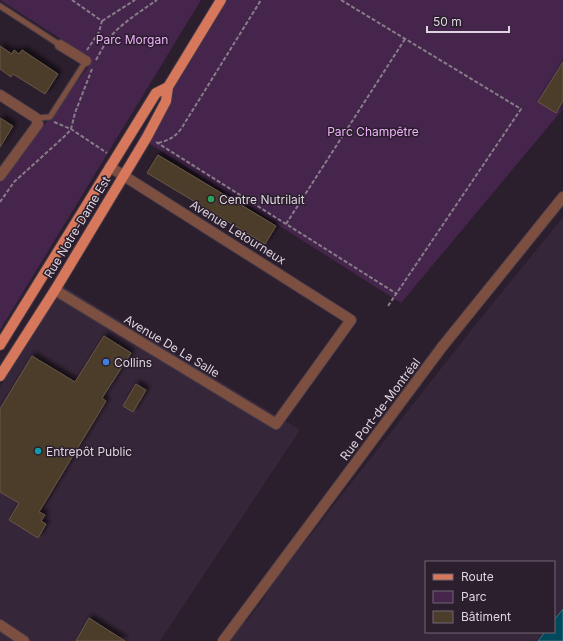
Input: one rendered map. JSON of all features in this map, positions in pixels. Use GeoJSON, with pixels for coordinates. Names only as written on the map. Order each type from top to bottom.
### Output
{"type":"FeatureCollection","features":[{"type":"Feature","properties":{"kind":"main road","name":"Rue Notre-Dame Est"},"geometry":{"type":"LineString","coordinates":[[0,376],[55,290],[147,137],[166,101],[168,87],[221,0]]}},
{"type":"Feature","properties":{"kind":"main road","name":"Rue Notre-Dame Est"},"geometry":{"type":"LineString","coordinates":[[0,345],[156,93],[168,87]]}},
{"type":"Feature","properties":{"kind":"street"},"geometry":{"type":"LineString","coordinates":[[60,45],[90,61]]}},
{"type":"Feature","properties":{"kind":"street"},"geometry":{"type":"LineString","coordinates":[[0,95],[36,118],[38,124],[1,174]]}},
{"type":"Feature","properties":{"kind":"street","name":"Avenue Letourneux"},"geometry":{"type":"LineString","coordinates":[[110,167],[352,320],[276,424]]}},
{"type":"Feature","properties":{"kind":"street","name":"Rue Port-de-Montréal"},"geometry":{"type":"LineString","coordinates":[[223,641],[442,347],[563,197]]}},
{"type":"Feature","properties":{"kind":"street","name":"Avenue De La Salle"},"geometry":{"type":"LineString","coordinates":[[55,290],[276,424]]}},
{"type":"Feature","properties":{"kind":"street"},"geometry":{"type":"LineString","coordinates":[[0,625],[24,641]]}},
{"type":"Feature","properties":{"kind":"lane"},"geometry":{"type":"LineString","coordinates":[[0,6],[60,45]]}},
{"type":"Feature","properties":{"kind":"lane"},"geometry":{"type":"LineString","coordinates":[[36,118],[50,117],[90,61]]}},
{"type":"Feature","properties":{"kind":"path"},"geometry":{"type":"LineString","coordinates":[[72,0],[102,21]]}},
{"type":"Feature","properties":{"kind":"path"},"geometry":{"type":"LineString","coordinates":[[0,202],[14,182],[63,139],[71,129],[102,21],[135,0]]}},
{"type":"Feature","properties":{"kind":"path"},"geometry":{"type":"LineString","coordinates":[[90,61],[113,34],[142,10],[157,0]]}},
{"type":"Feature","properties":{"kind":"path"},"geometry":{"type":"LineString","coordinates":[[158,143],[170,140],[181,129],[261,0]]}},
{"type":"Feature","properties":{"kind":"path"},"geometry":{"type":"LineString","coordinates":[[341,0],[521,109],[388,306]]}},
{"type":"Feature","properties":{"kind":"path"},"geometry":{"type":"LineString","coordinates":[[286,224],[405,39]]}},
{"type":"Feature","properties":{"kind":"path"},"geometry":{"type":"LineString","coordinates":[[49,121],[71,129],[110,154]]}},
{"type":"Feature","properties":{"kind":"path"},"geometry":{"type":"LineString","coordinates":[[147,137],[397,294]]}},
{"type":"Feature","properties":{"kind":"shaded area"},"geometry":{"type":"Polygon","coordinates":[[[563,217],[563,608],[555,618],[555,561],[425,561],[425,633],[543,633],[537,641],[225,641],[240,619],[246,622],[261,603],[272,584],[472,329],[563,217]]]}},
{"type":"Feature","properties":{"kind":"shaded area"},"geometry":{"type":"Polygon","coordinates":[[[63,286],[300,430],[160,641],[0,641],[0,387],[63,286]]]}},
{"type":"Feature","properties":{"kind":"green space","name":"Parc Morgan"},"geometry":{"type":"Polygon","coordinates":[[[0,0],[201,0],[0,330],[0,183],[89,66],[92,59],[0,0]]]}},
{"type":"Feature","properties":{"kind":"green space","name":"Parc Champêtre"},"geometry":{"type":"Polygon","coordinates":[[[225,0],[563,0],[563,109],[401,303],[139,137],[225,0]]]}},
{"type":"Feature","properties":{"kind":"water"},"geometry":{"type":"Polygon","coordinates":[[[563,609],[563,641],[538,641],[544,633],[555,633],[555,619],[563,609]]]}},
{"type":"Feature","properties":{"kind":"building"},"geometry":{"type":"Polygon","coordinates":[[[0,46],[12,54],[14,50],[19,54],[22,50],[58,74],[45,94],[13,74],[11,77],[0,69],[0,46]]]}},
{"type":"Feature","properties":{"kind":"building"},"geometry":{"type":"Polygon","coordinates":[[[563,62],[563,101],[556,113],[538,102],[563,62]]]}},
{"type":"Feature","properties":{"kind":"building"},"geometry":{"type":"Polygon","coordinates":[[[0,118],[13,126],[0,147],[0,118]]]}},
{"type":"Feature","properties":{"kind":"building","name":"Centre Nutrilait"},"geometry":{"type":"Polygon","coordinates":[[[158,155],[276,226],[265,244],[147,173],[158,155]]]}},
{"type":"Feature","properties":{"kind":"building","name":"Entrepôt Public"},"geometry":{"type":"Polygon","coordinates":[[[104,336],[131,353],[102,398],[106,401],[39,512],[45,515],[41,521],[46,524],[38,538],[9,520],[19,503],[0,492],[0,409],[32,356],[75,382],[104,336]]]}},
{"type":"Feature","properties":{"kind":"building"},"geometry":{"type":"Polygon","coordinates":[[[136,384],[146,390],[133,412],[123,406],[136,384]]]}},
{"type":"Feature","properties":{"kind":"building"},"geometry":{"type":"Polygon","coordinates":[[[89,618],[125,641],[76,641],[89,618]]]}},
{"type":"Feature","properties":{"kind":"place","name":"Centre Nutrilait"},"geometry":{"type":"Point","coordinates":[211,199]}},
{"type":"Feature","properties":{"kind":"place","name":"Collins"},"geometry":{"type":"Point","coordinates":[106,362]}},
{"type":"Feature","properties":{"kind":"place","name":"Entrepôt Public"},"geometry":{"type":"Point","coordinates":[38,451]}}]}
